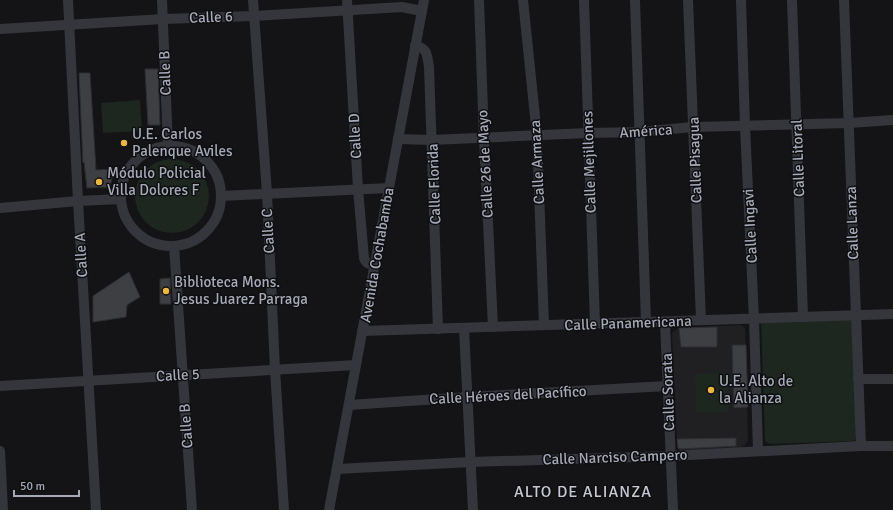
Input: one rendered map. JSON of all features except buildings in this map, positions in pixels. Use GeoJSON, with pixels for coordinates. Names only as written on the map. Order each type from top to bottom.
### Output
{"type":"FeatureCollection","features":[{"type":"Feature","properties":{"kind":"street","name":"Calle A"},"geometry":{"type":"LineString","coordinates":[[68,0],[96,510]]}},
{"type":"Feature","properties":{"kind":"street","name":"Calle B"},"geometry":{"type":"LineString","coordinates":[[162,0],[168,146]]}},
{"type":"Feature","properties":{"kind":"street","name":"Calle C"},"geometry":{"type":"LineString","coordinates":[[253,0],[267,193],[275,370],[284,510]]}},
{"type":"Feature","properties":{"kind":"street","name":"Avenida Cochabamba"},"geometry":{"type":"LineString","coordinates":[[329,510],[424,0]]}},
{"type":"Feature","properties":{"kind":"street","name":"Calle 26 de Mayo"},"geometry":{"type":"LineString","coordinates":[[479,0],[493,327]]}},
{"type":"Feature","properties":{"kind":"street","name":"Calle Armaza"},"geometry":{"type":"LineString","coordinates":[[524,0],[537,136],[544,326]]}},
{"type":"Feature","properties":{"kind":"street","name":"Calle Mejillones"},"geometry":{"type":"LineString","coordinates":[[584,0],[595,324]]}},
{"type":"Feature","properties":{"kind":"street"},"geometry":{"type":"LineString","coordinates":[[635,0],[646,322]]}},
{"type":"Feature","properties":{"kind":"street","name":"Calle Pisagua"},"geometry":{"type":"LineString","coordinates":[[688,0],[701,320]]}},
{"type":"Feature","properties":{"kind":"street","name":"Calle Ingavi"},"geometry":{"type":"LineString","coordinates":[[741,0],[758,451]]}},
{"type":"Feature","properties":{"kind":"street","name":"Calle Litoral"},"geometry":{"type":"LineString","coordinates":[[792,0],[803,317]]}},
{"type":"Feature","properties":{"kind":"street","name":"Calle Lanza"},"geometry":{"type":"LineString","coordinates":[[844,0],[861,446]]}},
{"type":"Feature","properties":{"kind":"street","name":"Calle 6"},"geometry":{"type":"LineString","coordinates":[[0,29],[163,19],[253,16],[347,5],[422,10]]}},
{"type":"Feature","properties":{"kind":"street","name":"Calle D"},"geometry":{"type":"LineString","coordinates":[[347,5],[358,189],[364,258],[368,264],[375,265]]}},
{"type":"Feature","properties":{"kind":"street","name":"Calle Florida"},"geometry":{"type":"LineString","coordinates":[[416,45],[422,47],[429,62],[438,329]]}},
{"type":"Feature","properties":{"kind":"street","name":"América"},"geometry":{"type":"LineString","coordinates":[[398,139],[432,140],[537,136],[639,132],[693,127],[849,123],[893,120]]}},
{"type":"Feature","properties":{"kind":"street"},"geometry":{"type":"LineString","coordinates":[[168,146],[177,146],[194,151],[202,156],[211,166],[221,187],[221,196],[220,208],[215,220],[205,233],[191,242],[182,245],[164,246],[146,240],[131,227],[122,209],[121,191],[126,174],[136,160],[151,150],[168,146]]}},
{"type":"Feature","properties":{"kind":"street"},"geometry":{"type":"LineString","coordinates":[[221,196],[389,188]]}},
{"type":"Feature","properties":{"kind":"street"},"geometry":{"type":"LineString","coordinates":[[0,208],[121,199]]}},
{"type":"Feature","properties":{"kind":"street","name":"Calle B"},"geometry":{"type":"LineString","coordinates":[[174,246],[192,510]]}},
{"type":"Feature","properties":{"kind":"street","name":"Calle Panamericana"},"geometry":{"type":"LineString","coordinates":[[362,331],[893,314]]}},
{"type":"Feature","properties":{"kind":"street","name":"Calle Sorata"},"geometry":{"type":"LineString","coordinates":[[665,322],[673,510]]}},
{"type":"Feature","properties":{"kind":"street"},"geometry":{"type":"LineString","coordinates":[[464,328],[473,510]]}},
{"type":"Feature","properties":{"kind":"street","name":"Calle 5"},"geometry":{"type":"LineString","coordinates":[[0,386],[356,365]]}},
{"type":"Feature","properties":{"kind":"street"},"geometry":{"type":"LineString","coordinates":[[858,379],[893,378]]}},
{"type":"Feature","properties":{"kind":"street","name":"Calle Héroes del Pacífico"},"geometry":{"type":"LineString","coordinates":[[349,405],[667,386]]}},
{"type":"Feature","properties":{"kind":"street","name":"Calle Narciso Campero"},"geometry":{"type":"LineString","coordinates":[[337,469],[471,462],[670,456],[861,446],[893,446]]}},
{"type":"Feature","properties":{"kind":"street"},"geometry":{"type":"LineString","coordinates":[[0,451],[3,510]]}},
{"type":"Feature","properties":{"kind":"shaded area"},"geometry":{"type":"Polygon","coordinates":[[[140,100],[142,131],[103,133],[101,103],[140,100]]]}},
{"type":"Feature","properties":{"kind":"shaded area"},"geometry":{"type":"Polygon","coordinates":[[[165,159],[179,159],[193,165],[203,175],[209,189],[209,203],[203,217],[193,227],[179,233],[165,233],[151,227],[141,217],[135,203],[135,189],[141,175],[151,165],[165,159]]]}},
{"type":"Feature","properties":{"kind":"shaded area"},"geometry":{"type":"Polygon","coordinates":[[[853,317],[856,438],[854,441],[770,444],[765,441],[761,320],[853,317]]]}},
{"type":"Feature","properties":{"kind":"shaded area","name":"U.E. Alto de la Alianza"},"geometry":{"type":"Polygon","coordinates":[[[741,325],[745,328],[748,441],[744,446],[736,449],[681,451],[678,448],[677,439],[672,333],[679,328],[741,325]]]}},
{"type":"Feature","properties":{"kind":"shaded area"},"geometry":{"type":"Polygon","coordinates":[[[727,373],[728,412],[696,413],[695,374],[727,373]]]}},
{"type":"Feature","properties":{"kind":"place","name":"U.E. Carlos Palenque Aviles"},"geometry":{"type":"Point","coordinates":[124,143]}},
{"type":"Feature","properties":{"kind":"place","name":"Módulo Policial Villa Dolores F"},"geometry":{"type":"Point","coordinates":[99,182]}},
{"type":"Feature","properties":{"kind":"place","name":"Biblioteca Mons. Jesus Juarez Parraga"},"geometry":{"type":"Point","coordinates":[166,291]}},
{"type":"Feature","properties":{"kind":"place","name":"U.E. Alto de la Alianza"},"geometry":{"type":"Point","coordinates":[711,390]}},
{"type":"Feature","properties":{"kind":"district","name":"ALTO DE ALIANZA"},"geometry":{"type":"Point","coordinates":[583,492]}}]}
